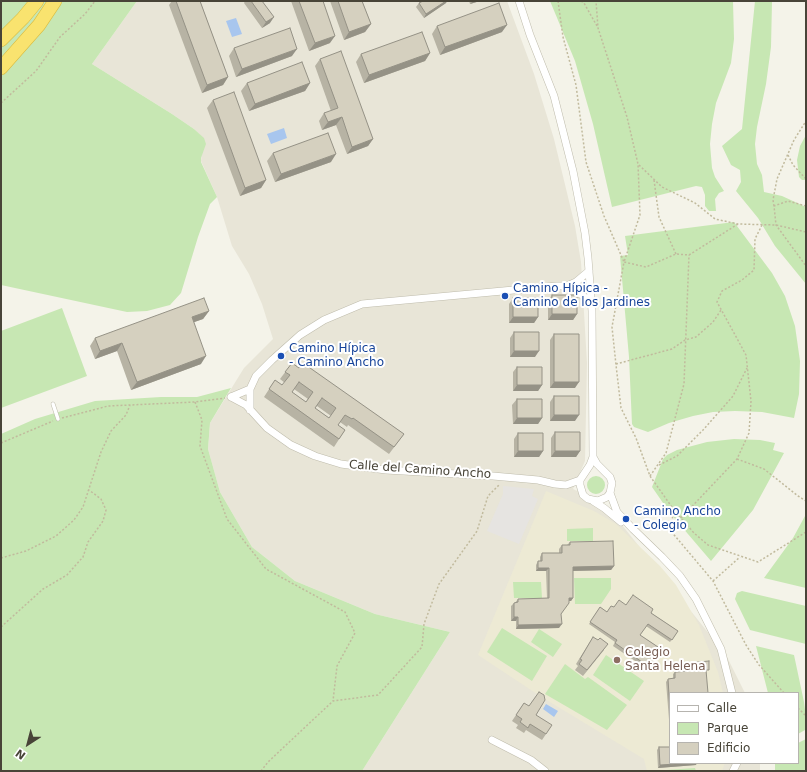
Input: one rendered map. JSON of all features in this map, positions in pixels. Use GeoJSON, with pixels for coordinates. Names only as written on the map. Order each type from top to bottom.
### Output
{"type":"FeatureCollection","features":[{"type":"Feature","properties":{"kind":"highway"},"geometry":{"type":"LineString","coordinates":[[1,40],[23,18],[36,1]]}},
{"type":"Feature","properties":{"kind":"highway"},"geometry":{"type":"LineString","coordinates":[[1,68],[39,25],[55,1]]}},
{"type":"Feature","properties":{"kind":"street"},"geometry":{"type":"LineString","coordinates":[[519,1],[530,35],[554,96],[566,140],[580,207],[589,271],[591,302],[593,456],[580,480],[580,485],[583,495],[633,529]]}},
{"type":"Feature","properties":{"kind":"street"},"geometry":{"type":"LineString","coordinates":[[250,410],[250,389],[256,376],[300,335],[324,320],[362,304],[402,299],[567,286],[576,282],[589,271]]}},
{"type":"Feature","properties":{"kind":"street"},"geometry":{"type":"LineString","coordinates":[[567,286],[580,292],[591,302]]}},
{"type":"Feature","properties":{"kind":"street"},"geometry":{"type":"LineString","coordinates":[[230,397],[250,389]]}},
{"type":"Feature","properties":{"kind":"street","name":"Calle del Camino Ancho"},"geometry":{"type":"LineString","coordinates":[[230,397],[243,403],[267,428],[291,445],[315,456],[342,464],[386,470],[507,477],[566,485],[580,480]]}},
{"type":"Feature","properties":{"kind":"street"},"geometry":{"type":"LineString","coordinates":[[593,456],[602,470],[610,477],[612,488],[610,493],[602,500],[593,501]]}},
{"type":"Feature","properties":{"kind":"street"},"geometry":{"type":"LineString","coordinates":[[586,471],[597,468],[602,470]]}},
{"type":"Feature","properties":{"kind":"street"},"geometry":{"type":"LineString","coordinates":[[610,493],[617,512],[662,556],[680,576],[696,600],[721,649],[732,692]]}},
{"type":"Feature","properties":{"kind":"street"},"geometry":{"type":"LineString","coordinates":[[492,740],[531,760],[545,771]]}},
{"type":"Feature","properties":{"kind":"lane"},"geometry":{"type":"LineString","coordinates":[[53,404],[58,419]]}},
{"type":"Feature","properties":{"kind":"path"},"geometry":{"type":"LineString","coordinates":[[1,103],[36,71],[60,37],[85,14],[94,1]]}},
{"type":"Feature","properties":{"kind":"path"},"geometry":{"type":"LineString","coordinates":[[558,1],[563,37],[576,85],[586,162],[604,216],[624,262]]}},
{"type":"Feature","properties":{"kind":"path"},"geometry":{"type":"LineString","coordinates":[[581,1],[584,3],[598,28],[627,117],[638,164],[640,215],[624,262],[612,326],[621,408],[636,438],[650,476],[680,518],[708,545],[758,562],[806,532]]}},
{"type":"Feature","properties":{"kind":"path"},"geometry":{"type":"LineString","coordinates":[[596,1],[598,28]]}},
{"type":"Feature","properties":{"kind":"path"},"geometry":{"type":"LineString","coordinates":[[806,121],[794,140],[777,179],[773,200],[776,225],[806,266]]}},
{"type":"Feature","properties":{"kind":"path"},"geometry":{"type":"LineString","coordinates":[[788,155],[793,165],[806,178]]}},
{"type":"Feature","properties":{"kind":"path"},"geometry":{"type":"LineString","coordinates":[[638,164],[662,186],[694,203],[715,219],[738,224],[776,225],[806,232]]}},
{"type":"Feature","properties":{"kind":"path"},"geometry":{"type":"LineString","coordinates":[[654,179],[659,218],[676,254]]}},
{"type":"Feature","properties":{"kind":"path"},"geometry":{"type":"LineString","coordinates":[[774,206],[788,201],[806,206]]}},
{"type":"Feature","properties":{"kind":"path"},"geometry":{"type":"LineString","coordinates":[[624,262],[646,267],[676,254],[689,255],[738,224]]}},
{"type":"Feature","properties":{"kind":"path"},"geometry":{"type":"LineString","coordinates":[[680,518],[737,459],[749,433],[751,401],[746,355],[717,302],[722,291],[742,280],[754,270],[755,239],[762,225]]}},
{"type":"Feature","properties":{"kind":"path"},"geometry":{"type":"LineString","coordinates":[[650,476],[666,453],[684,384],[689,255]]}},
{"type":"Feature","properties":{"kind":"path"},"geometry":{"type":"LineString","coordinates":[[616,365],[672,348],[685,340],[696,337],[713,322],[721,310]]}},
{"type":"Feature","properties":{"kind":"path"},"geometry":{"type":"LineString","coordinates":[[657,466],[677,456],[703,430],[733,396],[747,368]]}},
{"type":"Feature","properties":{"kind":"path"},"geometry":{"type":"LineString","coordinates":[[1,443],[58,419],[108,406],[195,402],[230,397]]}},
{"type":"Feature","properties":{"kind":"path"},"geometry":{"type":"LineString","coordinates":[[195,402],[202,420],[200,446],[227,519],[266,569],[345,612],[355,634],[337,666],[333,701]]}},
{"type":"Feature","properties":{"kind":"path"},"geometry":{"type":"LineString","coordinates":[[1,558],[26,551],[56,536],[74,520],[83,507],[101,452],[111,431],[126,415],[130,405]]}},
{"type":"Feature","properties":{"kind":"path"},"geometry":{"type":"LineString","coordinates":[[737,459],[764,469],[806,501]]}},
{"type":"Feature","properties":{"kind":"path"},"geometry":{"type":"LineString","coordinates":[[261,771],[268,762],[333,701],[378,695],[422,647],[424,624],[440,584],[477,530],[488,496],[507,477]]}},
{"type":"Feature","properties":{"kind":"path"},"geometry":{"type":"LineString","coordinates":[[1,627],[43,589],[66,575],[83,557],[88,542],[103,521],[106,510],[101,499],[89,490]]}},
{"type":"Feature","properties":{"kind":"path"},"geometry":{"type":"LineString","coordinates":[[674,510],[670,530],[713,581],[746,645],[759,665],[783,692]]}},
{"type":"Feature","properties":{"kind":"path"},"geometry":{"type":"LineString","coordinates":[[713,581],[740,557]]}},
{"type":"Feature","properties":{"kind":"shaded area"},"geometry":{"type":"Polygon","coordinates":[[[137,1],[507,1],[534,74],[554,139],[575,226],[581,262],[587,363],[585,461],[573,489],[606,505],[726,655],[744,692],[669,692],[669,764],[760,764],[760,771],[362,771],[450,632],[375,614],[295,581],[252,547],[220,492],[208,449],[210,423],[244,368],[273,339],[262,304],[249,274],[232,246],[217,197],[201,161],[203,138],[194,129],[172,114],[92,64],[137,1]]]}},
{"type":"Feature","properties":{"kind":"shaded area"},"geometry":{"type":"Polygon","coordinates":[[[503,486],[534,489],[532,496],[538,499],[519,544],[487,531],[503,494],[503,486]]]}},
{"type":"Feature","properties":{"kind":"shaded area"},"geometry":{"type":"Polygon","coordinates":[[[546,491],[594,511],[616,524],[660,566],[676,585],[699,625],[718,672],[723,692],[669,692],[669,764],[725,764],[722,771],[647,771],[644,759],[540,696],[478,655],[546,491]]]}},
{"type":"Feature","properties":{"kind":"green space"},"geometry":{"type":"Polygon","coordinates":[[[1,1],[137,1],[92,64],[172,114],[204,138],[206,144],[201,162],[217,197],[210,204],[181,293],[170,305],[147,311],[127,312],[1,285],[1,1]]]}},
{"type":"Feature","properties":{"kind":"green space"},"geometry":{"type":"Polygon","coordinates":[[[550,1],[733,1],[734,39],[731,63],[716,103],[710,144],[712,168],[715,177],[724,191],[719,193],[715,199],[716,211],[709,211],[705,206],[705,195],[702,187],[696,186],[612,207],[593,124],[575,61],[550,1]]]}},
{"type":"Feature","properties":{"kind":"green space"},"geometry":{"type":"Polygon","coordinates":[[[755,1],[772,1],[771,47],[755,144],[757,164],[762,175],[764,192],[782,196],[806,207],[806,284],[775,246],[758,218],[736,191],[741,182],[740,170],[731,165],[722,146],[742,129],[755,1]]]}},
{"type":"Feature","properties":{"kind":"green space"},"geometry":{"type":"Polygon","coordinates":[[[806,135],[806,180],[802,180],[799,177],[797,160],[800,146],[806,135]]]}},
{"type":"Feature","properties":{"kind":"green space"},"geometry":{"type":"Polygon","coordinates":[[[734,222],[772,273],[785,296],[795,326],[800,361],[799,394],[794,418],[762,412],[713,412],[669,423],[648,432],[634,427],[632,424],[629,357],[620,256],[628,255],[625,236],[734,222]]]}},
{"type":"Feature","properties":{"kind":"green space"},"geometry":{"type":"Polygon","coordinates":[[[62,308],[87,376],[1,408],[1,331],[62,308]]]}},
{"type":"Feature","properties":{"kind":"green space"},"geometry":{"type":"Polygon","coordinates":[[[231,388],[210,423],[208,449],[220,492],[252,547],[295,581],[375,614],[450,632],[362,771],[1,771],[1,434],[35,419],[95,401],[161,397],[197,397],[231,388]]]}},
{"type":"Feature","properties":{"kind":"green space"},"geometry":{"type":"Polygon","coordinates":[[[734,439],[760,440],[775,443],[773,450],[784,453],[753,510],[711,561],[670,513],[652,487],[663,459],[667,455],[677,450],[707,442],[734,439]]]}},
{"type":"Feature","properties":{"kind":"green space"},"geometry":{"type":"Polygon","coordinates":[[[596,476],[602,479],[605,485],[602,491],[596,494],[590,491],[587,485],[590,479],[596,476]]]}},
{"type":"Feature","properties":{"kind":"green space"},"geometry":{"type":"Polygon","coordinates":[[[805,516],[806,588],[764,578],[793,538],[805,516]]]}},
{"type":"Feature","properties":{"kind":"green space"},"geometry":{"type":"Polygon","coordinates":[[[593,528],[593,541],[567,541],[567,529],[593,528]]]}},
{"type":"Feature","properties":{"kind":"green space"},"geometry":{"type":"Polygon","coordinates":[[[574,578],[611,578],[611,589],[601,604],[575,604],[574,578]]]}},
{"type":"Feature","properties":{"kind":"green space"},"geometry":{"type":"Polygon","coordinates":[[[513,582],[541,582],[542,598],[514,598],[513,582]]]}},
{"type":"Feature","properties":{"kind":"green space"},"geometry":{"type":"Polygon","coordinates":[[[742,591],[806,606],[806,644],[750,630],[735,599],[737,593],[742,591]]]}},
{"type":"Feature","properties":{"kind":"green space"},"geometry":{"type":"Polygon","coordinates":[[[502,628],[547,656],[532,681],[487,652],[502,628]]]}},
{"type":"Feature","properties":{"kind":"green space"},"geometry":{"type":"Polygon","coordinates":[[[539,629],[562,644],[553,657],[531,642],[539,629]]]}},
{"type":"Feature","properties":{"kind":"green space"},"geometry":{"type":"Polygon","coordinates":[[[756,646],[794,655],[804,702],[806,717],[805,730],[799,733],[799,692],[768,692],[756,646]]]}},
{"type":"Feature","properties":{"kind":"green space"},"geometry":{"type":"Polygon","coordinates":[[[606,655],[644,681],[630,701],[593,675],[606,655]]]}},
{"type":"Feature","properties":{"kind":"green space"},"geometry":{"type":"Polygon","coordinates":[[[565,664],[585,679],[588,677],[627,705],[607,730],[545,694],[565,664]]]}},
{"type":"Feature","properties":{"kind":"green space"},"geometry":{"type":"Polygon","coordinates":[[[806,739],[806,771],[775,771],[775,764],[799,764],[799,742],[806,739]]]}},
{"type":"Feature","properties":{"kind":"green space"},"geometry":{"type":"Polygon","coordinates":[[[695,768],[696,771],[652,771],[695,768]]]}},
{"type":"Feature","properties":{"kind":"water"},"geometry":{"type":"Polygon","coordinates":[[[236,18],[242,34],[232,37],[226,21],[236,18]]]}},
{"type":"Feature","properties":{"kind":"water"},"geometry":{"type":"Polygon","coordinates":[[[284,128],[287,138],[271,144],[267,134],[284,128]]]}},
{"type":"Feature","properties":{"kind":"water"},"geometry":{"type":"Polygon","coordinates":[[[546,704],[558,711],[554,717],[543,709],[546,704]]]}},
{"type":"Feature","properties":{"kind":"building"},"geometry":{"type":"Polygon","coordinates":[[[176,1],[200,1],[228,77],[207,85],[176,1]]]}},
{"type":"Feature","properties":{"kind":"building"},"geometry":{"type":"Polygon","coordinates":[[[251,1],[262,1],[274,17],[266,22],[251,1]]]}},
{"type":"Feature","properties":{"kind":"building"},"geometry":{"type":"Polygon","coordinates":[[[299,1],[323,1],[335,36],[315,43],[299,1]]]}},
{"type":"Feature","properties":{"kind":"building"},"geometry":{"type":"Polygon","coordinates":[[[338,1],[362,1],[371,24],[349,32],[338,1]]]}},
{"type":"Feature","properties":{"kind":"building"},"geometry":{"type":"Polygon","coordinates":[[[423,1],[446,1],[426,14],[419,3],[423,1]]]}},
{"type":"Feature","properties":{"kind":"building"},"geometry":{"type":"Polygon","coordinates":[[[499,3],[507,25],[445,47],[437,26],[499,3]]]}},
{"type":"Feature","properties":{"kind":"building"},"geometry":{"type":"Polygon","coordinates":[[[290,28],[297,49],[242,69],[234,48],[290,28]]]}},
{"type":"Feature","properties":{"kind":"building"},"geometry":{"type":"Polygon","coordinates":[[[422,32],[430,53],[369,75],[361,54],[422,32]]]}},
{"type":"Feature","properties":{"kind":"building"},"geometry":{"type":"Polygon","coordinates":[[[341,51],[373,139],[352,147],[342,117],[328,122],[324,113],[338,108],[320,59],[341,51]]]}},
{"type":"Feature","properties":{"kind":"building"},"geometry":{"type":"Polygon","coordinates":[[[302,62],[310,83],[255,104],[247,83],[302,62]]]}},
{"type":"Feature","properties":{"kind":"building"},"geometry":{"type":"Polygon","coordinates":[[[234,92],[266,180],[245,188],[213,100],[234,92]]]}},
{"type":"Feature","properties":{"kind":"building"},"geometry":{"type":"Polygon","coordinates":[[[328,133],[336,154],[281,174],[273,153],[328,133]]]}},
{"type":"Feature","properties":{"kind":"building"},"geometry":{"type":"Polygon","coordinates":[[[552,295],[577,295],[577,314],[552,314],[552,295]]]}},
{"type":"Feature","properties":{"kind":"building"},"geometry":{"type":"Polygon","coordinates":[[[204,298],[209,311],[192,317],[206,356],[137,382],[122,343],[100,351],[95,338],[204,298]]]}},
{"type":"Feature","properties":{"kind":"building"},"geometry":{"type":"Polygon","coordinates":[[[513,298],[538,298],[538,317],[513,317],[513,298]]]}},
{"type":"Feature","properties":{"kind":"building"},"geometry":{"type":"Polygon","coordinates":[[[514,332],[539,332],[539,351],[514,351],[514,332]]]}},
{"type":"Feature","properties":{"kind":"building"},"geometry":{"type":"Polygon","coordinates":[[[554,334],[579,334],[579,382],[554,382],[554,334]]]}},
{"type":"Feature","properties":{"kind":"building"},"geometry":{"type":"Polygon","coordinates":[[[292,363],[299,368],[303,363],[404,434],[394,447],[353,418],[352,419],[345,415],[338,425],[345,430],[339,439],[269,389],[275,380],[282,385],[290,375],[285,372],[292,363]],[[299,382],[292,392],[306,402],[313,392],[299,382]],[[322,398],[315,408],[329,418],[336,408],[322,398]]]}},
{"type":"Feature","properties":{"kind":"building"},"geometry":{"type":"Polygon","coordinates":[[[517,367],[542,367],[542,385],[517,385],[517,367]]]}},
{"type":"Feature","properties":{"kind":"building"},"geometry":{"type":"Polygon","coordinates":[[[554,396],[579,396],[579,415],[554,415],[554,396]]]}},
{"type":"Feature","properties":{"kind":"building"},"geometry":{"type":"Polygon","coordinates":[[[517,399],[542,399],[542,418],[517,418],[517,399]]]}},
{"type":"Feature","properties":{"kind":"building"},"geometry":{"type":"Polygon","coordinates":[[[555,432],[580,432],[580,451],[555,451],[555,432]]]}},
{"type":"Feature","properties":{"kind":"building"},"geometry":{"type":"Polygon","coordinates":[[[518,433],[543,433],[543,451],[518,451],[518,433]]]}},
{"type":"Feature","properties":{"kind":"building"},"geometry":{"type":"Polygon","coordinates":[[[613,541],[614,566],[573,567],[573,598],[569,598],[569,603],[561,614],[562,624],[518,625],[518,617],[514,617],[514,603],[518,602],[518,599],[549,598],[549,568],[538,568],[538,561],[542,561],[542,553],[562,553],[562,545],[570,545],[570,542],[613,541]]]}},
{"type":"Feature","properties":{"kind":"building"},"geometry":{"type":"Polygon","coordinates":[[[633,595],[653,609],[651,613],[678,631],[672,640],[648,624],[640,635],[661,649],[649,667],[615,643],[617,640],[590,622],[600,607],[607,612],[611,606],[614,607],[619,600],[626,605],[633,595]]]}},
{"type":"Feature","properties":{"kind":"building"},"geometry":{"type":"Polygon","coordinates":[[[593,637],[598,640],[600,638],[608,644],[587,670],[579,664],[582,660],[580,659],[593,637]]]}},
{"type":"Feature","properties":{"kind":"building"},"geometry":{"type":"Polygon","coordinates":[[[709,661],[709,670],[706,670],[708,692],[669,692],[669,695],[668,679],[675,678],[675,672],[689,671],[688,663],[709,661]]]}},
{"type":"Feature","properties":{"kind":"building"},"geometry":{"type":"Polygon","coordinates":[[[539,692],[544,695],[545,700],[536,715],[552,725],[546,734],[530,724],[528,728],[520,722],[522,719],[516,715],[524,703],[529,706],[539,692]]]}},
{"type":"Feature","properties":{"kind":"building"},"geometry":{"type":"Polygon","coordinates":[[[659,747],[669,747],[669,764],[676,764],[660,765],[659,747]]]}},
{"type":"Feature","properties":{"kind":"place","name":"Camino Hípica - Camino de los Jardines"},"geometry":{"type":"Point","coordinates":[505,296]}},
{"type":"Feature","properties":{"kind":"place","name":"Camino Hípica - Camino Ancho"},"geometry":{"type":"Point","coordinates":[281,356]}},
{"type":"Feature","properties":{"kind":"place","name":"Camino Ancho - Colegio"},"geometry":{"type":"Point","coordinates":[626,519]}},
{"type":"Feature","properties":{"kind":"place","name":"Colegio Santa Helena"},"geometry":{"type":"Point","coordinates":[617,660]}}]}
